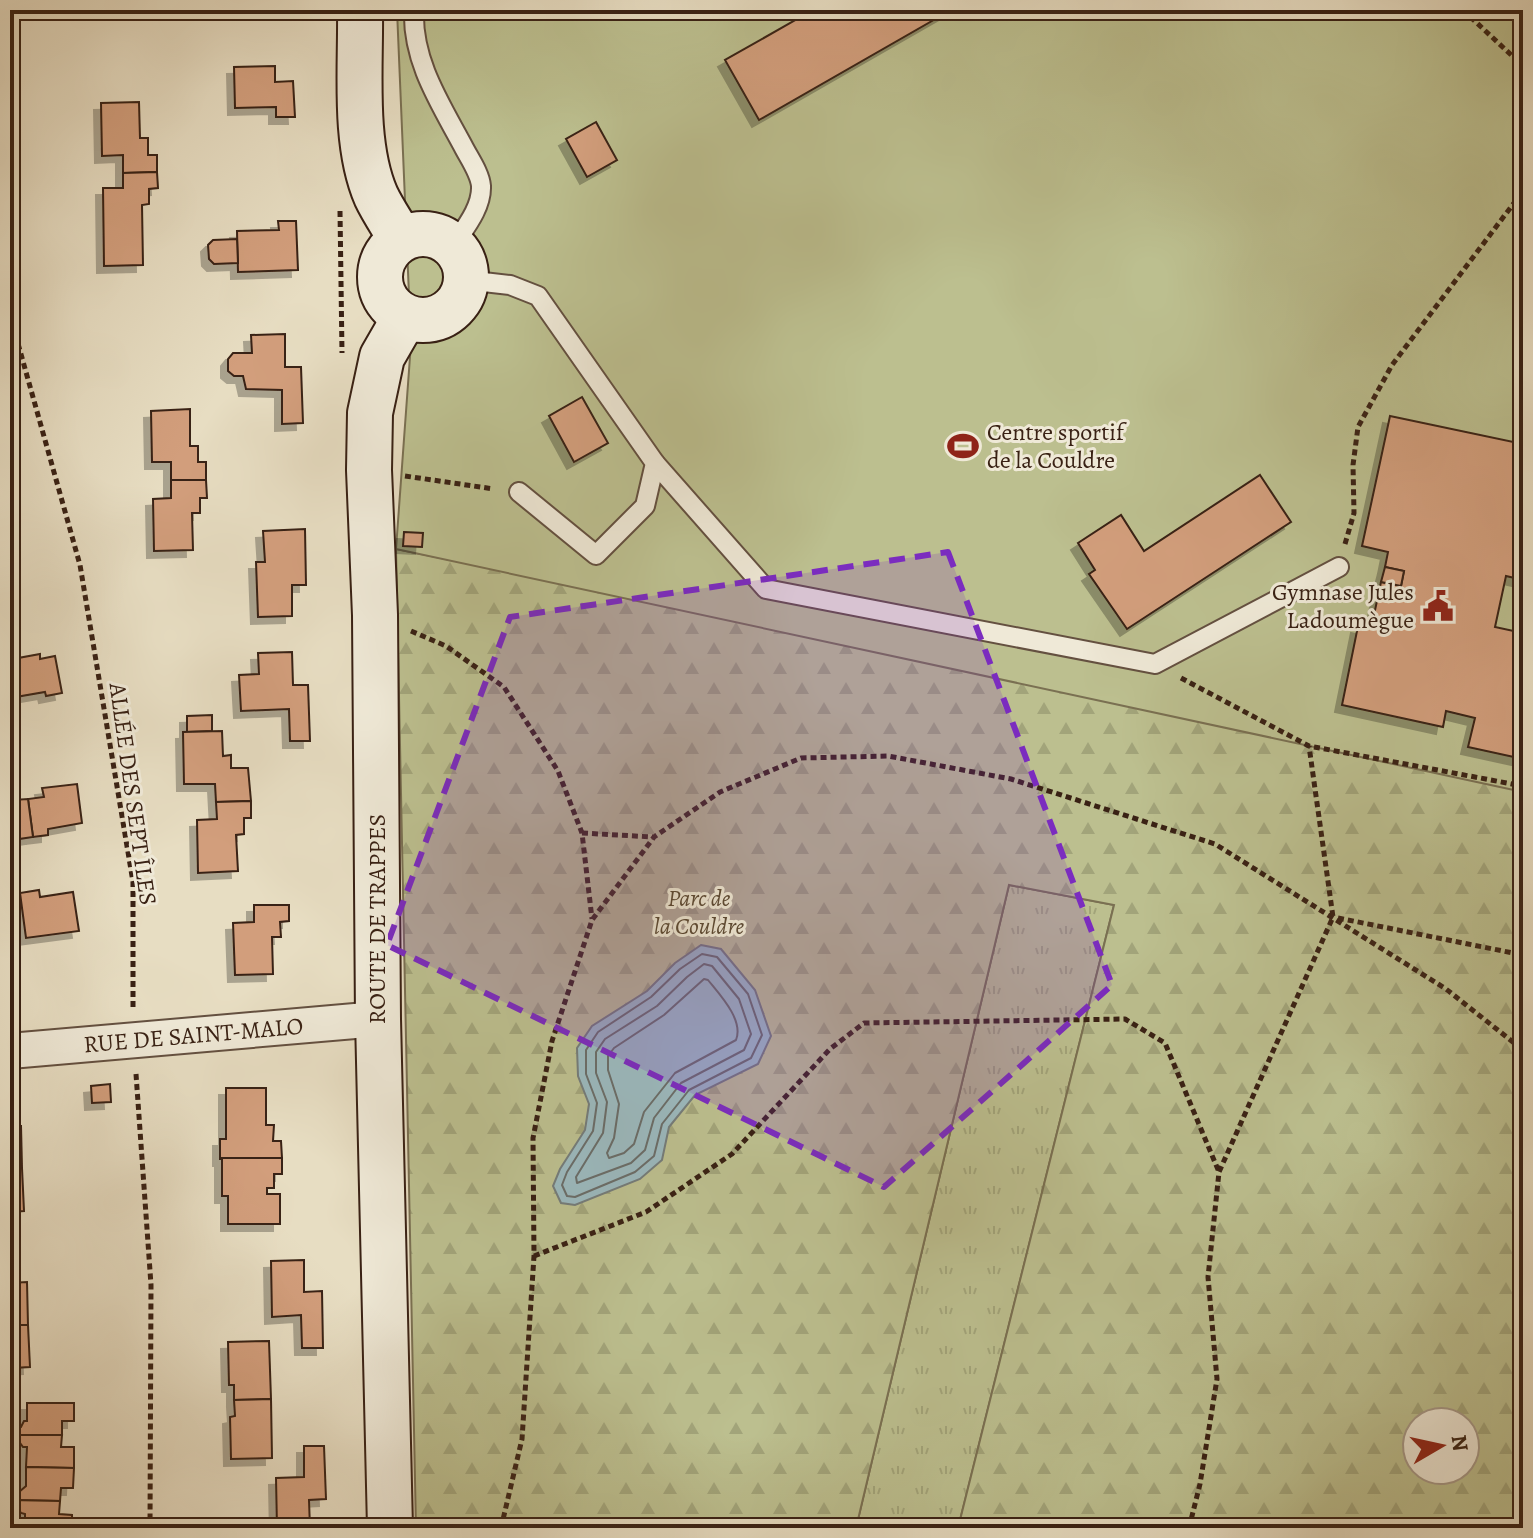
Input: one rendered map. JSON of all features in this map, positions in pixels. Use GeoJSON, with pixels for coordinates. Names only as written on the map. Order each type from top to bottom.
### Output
{"type":"FeatureCollection","features":[{"type":"Feature","properties":{"kind":"street"},"geometry":{"type":"LineString","coordinates":[[360,10],[361,116],[367,162],[376,194],[401,239]]}},
{"type":"Feature","properties":{"kind":"street"},"geometry":{"type":"LineString","coordinates":[[428,234],[441,238],[459,263],[463,294],[445,314],[432,319],[405,317],[394,309],[380,286],[383,260],[390,248],[401,239],[414,235],[428,234]]}},
{"type":"Feature","properties":{"kind":"street","name":"ROUTE DE TRAPPES"},"geometry":{"type":"LineString","coordinates":[[390,1528],[378,1019],[375,615],[369,470],[370,413],[382,357],[405,317]]}},
{"type":"Feature","properties":{"kind":"street","name":"RUE DE SAINT-MALO"},"geometry":{"type":"LineString","coordinates":[[10,1051],[378,1019]]}},
{"type":"Feature","properties":{"kind":"lane"},"geometry":{"type":"LineString","coordinates":[[414,10],[413,30],[424,73],[481,186],[459,263],[538,296],[655,463],[766,589],[1155,664],[1339,567]]}},
{"type":"Feature","properties":{"kind":"lane"},"geometry":{"type":"LineString","coordinates":[[519,492],[596,555],[645,506],[655,463]]}},
{"type":"Feature","properties":{"kind":"path"},"geometry":{"type":"LineString","coordinates":[[1463,10],[1523,66]]}},
{"type":"Feature","properties":{"kind":"path"},"geometry":{"type":"LineString","coordinates":[[1339,567],[1354,513],[1353,465],[1358,427],[1392,365],[1523,191]]}},
{"type":"Feature","properties":{"kind":"path","name":"ALLÉE DES SEPT ÎLES"},"geometry":{"type":"LineString","coordinates":[[10,315],[80,565],[133,882],[133,1041],[151,1285],[150,1528]]}},
{"type":"Feature","properties":{"kind":"path"},"geometry":{"type":"LineString","coordinates":[[369,470],[519,492]]}},
{"type":"Feature","properties":{"kind":"path"},"geometry":{"type":"LineString","coordinates":[[375,615],[446,646],[504,687],[558,771],[582,833],[592,920]]}},
{"type":"Feature","properties":{"kind":"path"},"geometry":{"type":"LineString","coordinates":[[1155,664],[1309,746],[1523,786]]}},
{"type":"Feature","properties":{"kind":"path"},"geometry":{"type":"LineString","coordinates":[[1189,1528],[1200,1484],[1217,1379],[1208,1277],[1219,1172],[1333,917],[1309,746]]}},
{"type":"Feature","properties":{"kind":"path"},"geometry":{"type":"LineString","coordinates":[[501,1528],[522,1439],[534,1256],[533,1138],[552,1041],[592,920],[654,837],[720,792],[801,758],[888,756],[1011,779],[1215,844],[1446,989],[1523,1050]]}},
{"type":"Feature","properties":{"kind":"path"},"geometry":{"type":"LineString","coordinates":[[582,833],[654,837]]}},
{"type":"Feature","properties":{"kind":"path"},"geometry":{"type":"LineString","coordinates":[[1333,917],[1523,955]]}},
{"type":"Feature","properties":{"kind":"path"},"geometry":{"type":"LineString","coordinates":[[534,1256],[646,1212],[732,1154],[830,1049],[864,1023],[1125,1019],[1165,1043],[1219,1172]]}},
{"type":"Feature","properties":{"kind":"highlighted area"},"geometry":{"type":"Polygon","coordinates":[[[948,552],[1112,985],[884,1187],[387,945],[510,617],[948,552]]]}},
{"type":"Feature","properties":{"kind":"green space","name":"Centre sportif de la Couldre"},"geometry":{"type":"Polygon","coordinates":[[[397,10],[1523,10],[1523,792],[396,549],[411,343],[397,10]]]}},
{"type":"Feature","properties":{"kind":"green space","name":"Parc de la Couldre"},"geometry":{"type":"Polygon","coordinates":[[[396,549],[1523,777],[1523,1528],[958,1528],[1114,905],[1009,885],[856,1528],[416,1528],[396,549]]]}},
{"type":"Feature","properties":{"kind":"green space"},"geometry":{"type":"Polygon","coordinates":[[[1009,885],[1114,905],[958,1528],[856,1528],[1009,885]]]}},
{"type":"Feature","properties":{"kind":"water"},"geometry":{"type":"Polygon","coordinates":[[[701,945],[721,949],[755,990],[771,1036],[758,1064],[695,1095],[669,1127],[662,1160],[640,1179],[575,1205],[561,1203],[553,1186],[585,1130],[589,1104],[578,1076],[577,1048],[592,1026],[647,991],[675,963],[701,945]]]}},
{"type":"Feature","properties":{"kind":"building"},"geometry":{"type":"Polygon","coordinates":[[[813,10],[951,10],[759,120],[725,60],[813,10]]]}},
{"type":"Feature","properties":{"kind":"building"},"geometry":{"type":"Polygon","coordinates":[[[275,66],[275,82],[293,81],[295,117],[276,117],[276,107],[235,108],[234,67],[275,66]]]}},
{"type":"Feature","properties":{"kind":"building"},"geometry":{"type":"Polygon","coordinates":[[[139,102],[140,138],[148,138],[148,155],[157,155],[157,172],[123,173],[123,155],[102,156],[101,103],[139,102]]]}},
{"type":"Feature","properties":{"kind":"building"},"geometry":{"type":"Polygon","coordinates":[[[596,122],[617,160],[587,177],[566,139],[596,122]]]}},
{"type":"Feature","properties":{"kind":"building"},"geometry":{"type":"Polygon","coordinates":[[[157,172],[158,188],[149,189],[149,204],[142,205],[143,265],[104,266],[103,188],[123,188],[123,173],[157,172]]]}},
{"type":"Feature","properties":{"kind":"building"},"geometry":{"type":"Polygon","coordinates":[[[278,221],[296,221],[298,270],[238,272],[237,231],[279,230],[278,221]]]}},
{"type":"Feature","properties":{"kind":"building"},"geometry":{"type":"Polygon","coordinates":[[[237,239],[238,263],[214,264],[209,259],[208,245],[213,240],[237,239]]]}},
{"type":"Feature","properties":{"kind":"building"},"geometry":{"type":"Polygon","coordinates":[[[285,334],[285,367],[301,367],[303,423],[282,424],[282,390],[246,389],[243,376],[234,376],[228,371],[228,359],[233,353],[252,353],[251,335],[285,334]]]}},
{"type":"Feature","properties":{"kind":"building"},"geometry":{"type":"Polygon","coordinates":[[[582,397],[608,443],[574,462],[549,416],[582,397]]]}},
{"type":"Feature","properties":{"kind":"building"},"geometry":{"type":"Polygon","coordinates":[[[190,409],[190,446],[198,446],[198,462],[206,462],[206,480],[171,480],[171,462],[152,462],[151,411],[190,409]]]}},
{"type":"Feature","properties":{"kind":"building","name":"Gymnase Jules Ladoumègue"},"geometry":{"type":"Polygon","coordinates":[[[1390,416],[1523,444],[1523,580],[1506,576],[1495,627],[1523,633],[1523,759],[1468,747],[1475,718],[1446,711],[1443,727],[1342,705],[1358,626],[1371,629],[1381,582],[1401,586],[1404,571],[1385,567],[1388,552],[1362,546],[1390,416]]]}},
{"type":"Feature","properties":{"kind":"building"},"geometry":{"type":"Polygon","coordinates":[[[1260,475],[1291,522],[1127,629],[1089,574],[1095,570],[1078,543],[1121,515],[1144,551],[1260,475]]]}},
{"type":"Feature","properties":{"kind":"building"},"geometry":{"type":"Polygon","coordinates":[[[171,480],[206,480],[207,498],[200,498],[200,513],[192,513],[193,550],[154,551],[153,499],[171,498],[171,480]]]}},
{"type":"Feature","properties":{"kind":"building"},"geometry":{"type":"Polygon","coordinates":[[[305,529],[306,585],[292,585],[292,616],[258,617],[256,562],[265,562],[263,531],[305,529]]]}},
{"type":"Feature","properties":{"kind":"building"},"geometry":{"type":"Polygon","coordinates":[[[404,532],[423,533],[422,547],[403,546],[404,532]]]}},
{"type":"Feature","properties":{"kind":"building"},"geometry":{"type":"Polygon","coordinates":[[[1385,567],[1404,571],[1401,586],[1381,582],[1385,567]]]}},
{"type":"Feature","properties":{"kind":"building"},"geometry":{"type":"Polygon","coordinates":[[[17,652],[18,658],[40,654],[40,659],[55,656],[62,693],[46,696],[45,692],[10,698],[10,654],[17,652]]]}},
{"type":"Feature","properties":{"kind":"building"},"geometry":{"type":"Polygon","coordinates":[[[292,652],[293,685],[308,685],[310,741],[290,741],[289,709],[241,711],[239,675],[259,674],[258,653],[292,652]]]}},
{"type":"Feature","properties":{"kind":"building"},"geometry":{"type":"Polygon","coordinates":[[[212,715],[212,731],[187,732],[187,716],[212,715]]]}},
{"type":"Feature","properties":{"kind":"building"},"geometry":{"type":"Polygon","coordinates":[[[222,731],[223,756],[231,755],[231,768],[248,768],[251,801],[216,802],[215,784],[184,784],[183,732],[222,731]]]}},
{"type":"Feature","properties":{"kind":"building"},"geometry":{"type":"Polygon","coordinates":[[[77,784],[82,823],[48,829],[48,835],[33,837],[28,799],[44,797],[42,788],[77,784]]]}},
{"type":"Feature","properties":{"kind":"building"},"geometry":{"type":"Polygon","coordinates":[[[10,792],[13,792],[13,800],[28,799],[33,837],[19,839],[18,833],[10,834],[10,792]]]}},
{"type":"Feature","properties":{"kind":"building"},"geometry":{"type":"Polygon","coordinates":[[[251,801],[251,818],[244,818],[244,834],[236,835],[238,871],[198,873],[197,820],[217,819],[216,802],[251,801]]]}},
{"type":"Feature","properties":{"kind":"building"},"geometry":{"type":"Polygon","coordinates":[[[39,890],[40,897],[73,892],[79,931],[26,938],[20,893],[39,890]]]}},
{"type":"Feature","properties":{"kind":"building"},"geometry":{"type":"Polygon","coordinates":[[[254,905],[289,905],[289,921],[280,922],[281,937],[272,937],[273,974],[235,975],[233,923],[254,922],[254,905]]]}},
{"type":"Feature","properties":{"kind":"building"},"geometry":{"type":"Polygon","coordinates":[[[110,1084],[111,1102],[92,1103],[91,1086],[110,1084]]]}},
{"type":"Feature","properties":{"kind":"building"},"geometry":{"type":"Polygon","coordinates":[[[226,1088],[266,1088],[266,1125],[274,1125],[273,1141],[281,1141],[282,1158],[220,1159],[220,1139],[226,1139],[226,1088]]]}},
{"type":"Feature","properties":{"kind":"building"},"geometry":{"type":"Polygon","coordinates":[[[10,1126],[21,1126],[22,1168],[10,1169],[10,1126]]]}},
{"type":"Feature","properties":{"kind":"building"},"geometry":{"type":"Polygon","coordinates":[[[222,1158],[282,1158],[282,1174],[274,1174],[274,1188],[267,1188],[267,1194],[280,1194],[280,1224],[228,1224],[228,1196],[222,1196],[222,1158]]]}},
{"type":"Feature","properties":{"kind":"building"},"geometry":{"type":"Polygon","coordinates":[[[22,1168],[24,1211],[10,1212],[10,1169],[22,1168]]]}},
{"type":"Feature","properties":{"kind":"building"},"geometry":{"type":"Polygon","coordinates":[[[304,1260],[304,1292],[322,1291],[323,1348],[302,1348],[301,1315],[272,1317],[271,1261],[304,1260]]]}},
{"type":"Feature","properties":{"kind":"building"},"geometry":{"type":"Polygon","coordinates":[[[27,1282],[28,1325],[10,1325],[10,1283],[27,1282]]]}},
{"type":"Feature","properties":{"kind":"building"},"geometry":{"type":"Polygon","coordinates":[[[10,1325],[28,1325],[30,1367],[10,1371],[10,1325]]]}},
{"type":"Feature","properties":{"kind":"building"},"geometry":{"type":"Polygon","coordinates":[[[269,1341],[271,1399],[234,1400],[234,1385],[229,1385],[228,1342],[269,1341]]]}},
{"type":"Feature","properties":{"kind":"building"},"geometry":{"type":"Polygon","coordinates":[[[271,1399],[272,1458],[231,1459],[230,1417],[235,1416],[234,1400],[271,1399]]]}},
{"type":"Feature","properties":{"kind":"building"},"geometry":{"type":"Polygon","coordinates":[[[27,1403],[74,1403],[74,1421],[62,1421],[62,1435],[10,1435],[10,1420],[12,1426],[21,1427],[27,1421],[27,1403]]]}},
{"type":"Feature","properties":{"kind":"building"},"geometry":{"type":"Polygon","coordinates":[[[10,1435],[62,1435],[61,1447],[74,1447],[74,1468],[26,1467],[27,1447],[11,1442],[10,1447],[10,1435]]]}},
{"type":"Feature","properties":{"kind":"building"},"geometry":{"type":"Polygon","coordinates":[[[304,1446],[324,1446],[326,1499],[309,1500],[310,1528],[277,1528],[276,1478],[304,1477],[304,1446]]]}},
{"type":"Feature","properties":{"kind":"building"},"geometry":{"type":"Polygon","coordinates":[[[26,1467],[74,1468],[73,1488],[61,1488],[60,1501],[10,1500],[10,1492],[19,1492],[26,1486],[26,1467]]]}},
{"type":"Feature","properties":{"kind":"building"},"geometry":{"type":"Polygon","coordinates":[[[10,1500],[60,1501],[59,1514],[72,1515],[72,1528],[25,1528],[25,1514],[18,1508],[10,1508],[10,1500]]]}},
{"type":"Feature","properties":{"kind":"place","name":"Centre sportif de la Couldre"},"geometry":{"type":"Point","coordinates":[963,446]}},
{"type":"Feature","properties":{"kind":"place","name":"Gymnase Jules Ladoumègue"},"geometry":{"type":"Point","coordinates":[1438,606]}}]}
